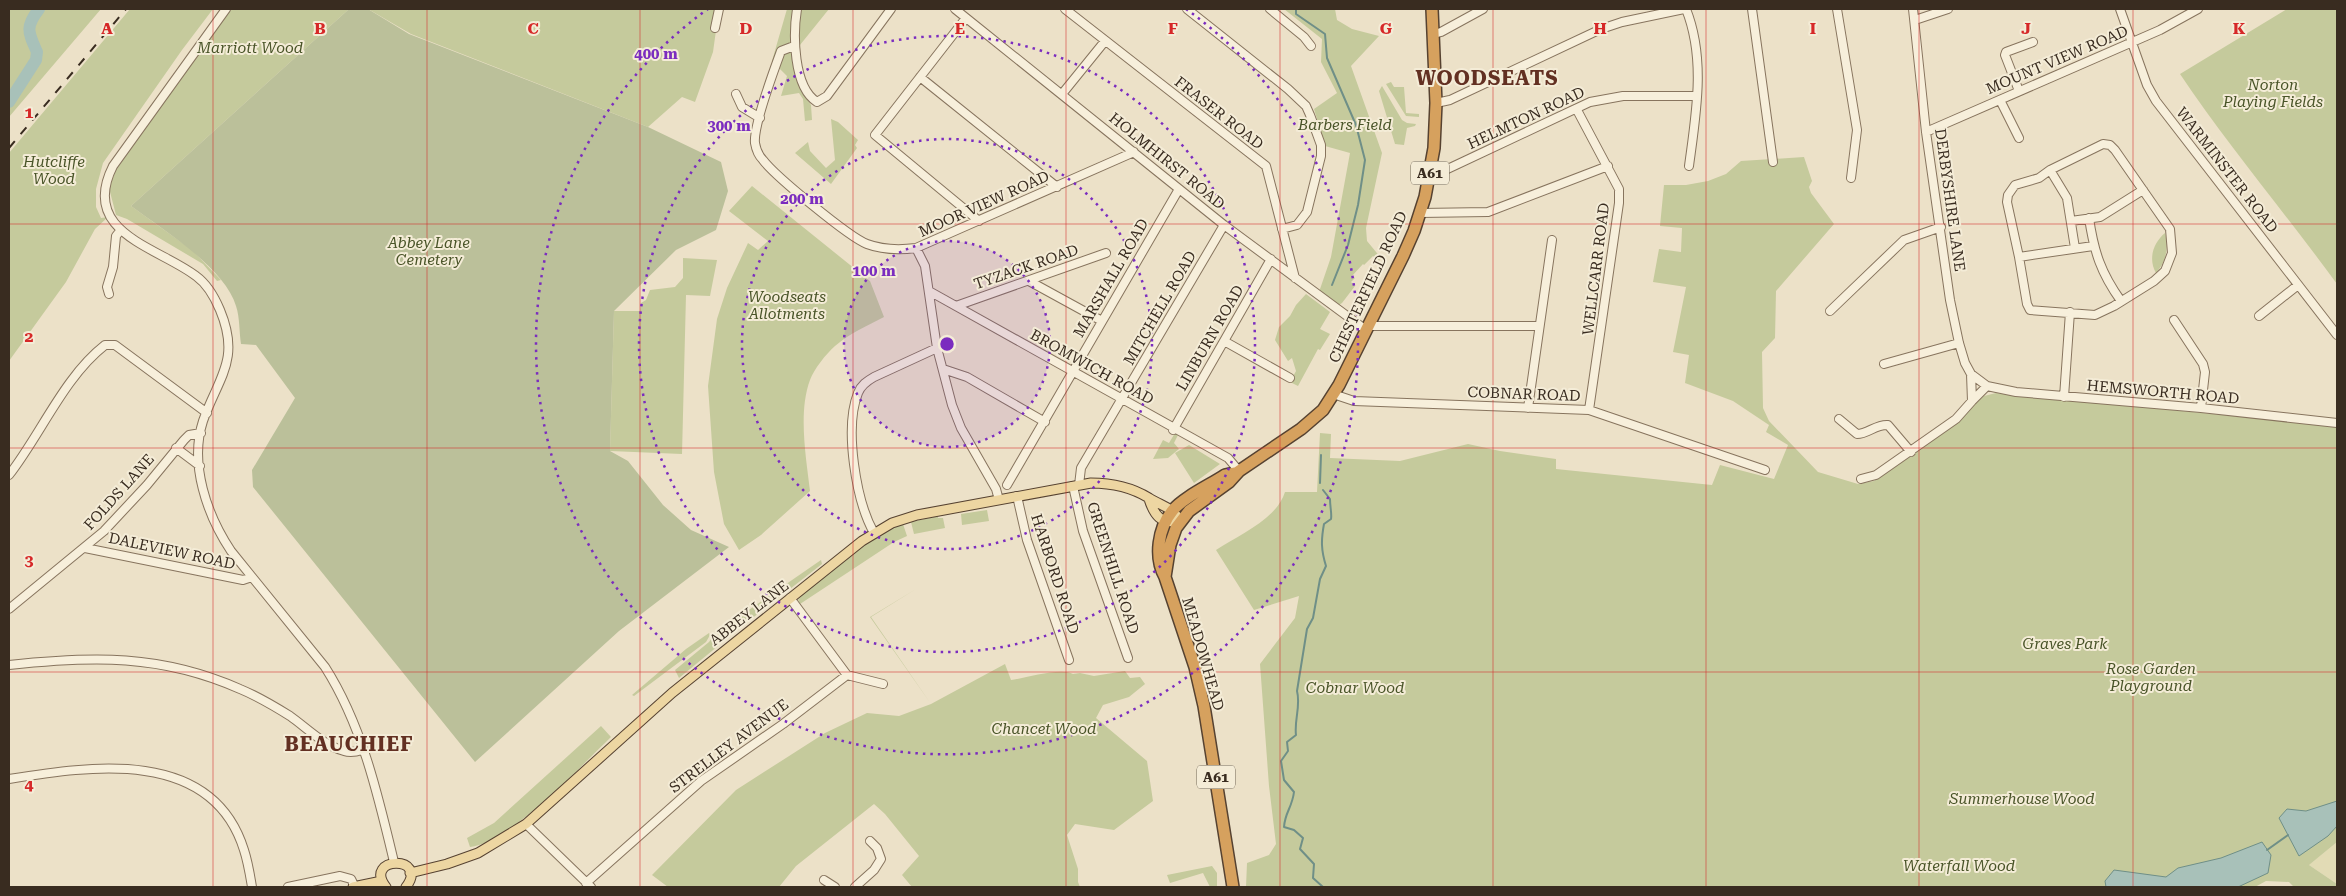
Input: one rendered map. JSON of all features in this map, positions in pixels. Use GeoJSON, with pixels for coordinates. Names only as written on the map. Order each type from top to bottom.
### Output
{"type":"FeatureCollection","features":[{"type":"Feature","properties":{"kind":"highway","name":"CHESTERFIELD ROAD"},"geometry":{"type":"LineString","coordinates":[[1180,521],[1189,511],[1229,482],[1239,471],[1317,416],[1333,394],[1411,239],[1430,173],[1435,143],[1436,103],[1432,9]]}},
{"type":"Feature","properties":{"kind":"highway","name":"CHESTERFIELD ROAD"},"geometry":{"type":"LineString","coordinates":[[1172,510],[1225,475],[1239,471]]}},
{"type":"Feature","properties":{"kind":"highway","name":"A61"},"geometry":{"type":"LineString","coordinates":[[1165,577],[1160,565],[1159,554],[1161,535],[1172,510]]}},
{"type":"Feature","properties":{"kind":"highway","name":"MEADOWHEAD"},"geometry":{"type":"LineString","coordinates":[[1180,521],[1170,545],[1165,577],[1204,706],[1233,887]]}},
{"type":"Feature","properties":{"kind":"main road","name":"ABBEY LANE"},"geometry":{"type":"LineString","coordinates":[[410,873],[446,864],[478,853],[526,824],[656,706],[790,598],[874,533],[892,523],[917,515],[1076,485],[1096,483],[1119,486],[1140,492],[1149,499],[1172,510],[1180,521]]}},
{"type":"Feature","properties":{"kind":"main road"},"geometry":{"type":"LineString","coordinates":[[1149,499],[1152,509],[1166,523],[1180,521]]}},
{"type":"Feature","properties":{"kind":"main road"},"geometry":{"type":"LineString","coordinates":[[354,887],[384,884],[383,869],[394,862],[404,864],[410,873],[410,881],[406,887]]}},
{"type":"Feature","properties":{"kind":"street"},"geometry":{"type":"LineString","coordinates":[[226,9],[111,170],[106,188],[106,207],[111,219],[120,231],[196,276],[208,288],[220,309],[227,333],[228,358],[225,372],[201,432],[200,466],[204,496],[222,537],[325,667],[346,707],[376,790],[394,862]]}},
{"type":"Feature","properties":{"kind":"street"},"geometry":{"type":"LineString","coordinates":[[715,28],[719,9]]}},
{"type":"Feature","properties":{"kind":"street"},"geometry":{"type":"LineString","coordinates":[[797,9],[794,46],[807,92],[817,102],[827,96],[891,9]]}},
{"type":"Feature","properties":{"kind":"street","name":"HOLMHIRST ROAD"},"geometry":{"type":"LineString","coordinates":[[955,9],[1224,224],[1295,278],[1367,328]]}},
{"type":"Feature","properties":{"kind":"street","name":"FRASER ROAD"},"geometry":{"type":"LineString","coordinates":[[1065,9],[1266,166],[1295,278]]}},
{"type":"Feature","properties":{"kind":"street"},"geometry":{"type":"LineString","coordinates":[[1187,9],[1288,89],[1306,106],[1310,115],[1321,145],[1319,166],[1308,207],[1302,220],[1297,225],[1282,230]]}},
{"type":"Feature","properties":{"kind":"street"},"geometry":{"type":"LineString","coordinates":[[1270,9],[1304,36],[1311,46]]}},
{"type":"Feature","properties":{"kind":"street"},"geometry":{"type":"LineString","coordinates":[[1434,34],[1442,32],[1483,9]]}},
{"type":"Feature","properties":{"kind":"street"},"geometry":{"type":"LineString","coordinates":[[1436,103],[1450,100],[1600,29],[1622,22],[1685,9],[1690,20],[1699,75],[1689,166]]}},
{"type":"Feature","properties":{"kind":"street"},"geometry":{"type":"LineString","coordinates":[[1752,9],[1773,162]]}},
{"type":"Feature","properties":{"kind":"street"},"geometry":{"type":"LineString","coordinates":[[1837,9],[1857,130],[1851,178]]}},
{"type":"Feature","properties":{"kind":"street","name":"DERBYSHIRE LANE"},"geometry":{"type":"LineString","coordinates":[[1913,9],[1926,132],[1950,300],[1965,363],[1971,374],[1986,386]]}},
{"type":"Feature","properties":{"kind":"street"},"geometry":{"type":"LineString","coordinates":[[1915,20],[1948,9]]}},
{"type":"Feature","properties":{"kind":"street","name":"WARMINSTER ROAD"},"geometry":{"type":"LineString","coordinates":[[2120,9],[2147,85],[2156,102],[2337,335]]}},
{"type":"Feature","properties":{"kind":"street","name":"MOUNT VIEW ROAD"},"geometry":{"type":"LineString","coordinates":[[1926,132],[2160,30],[2198,9]]}},
{"type":"Feature","properties":{"kind":"street"},"geometry":{"type":"LineString","coordinates":[[966,18],[875,135],[979,221]]}},
{"type":"Feature","properties":{"kind":"street"},"geometry":{"type":"LineString","coordinates":[[1062,94],[1105,41]]}},
{"type":"Feature","properties":{"kind":"street"},"geometry":{"type":"LineString","coordinates":[[2019,91],[2005,55],[2006,52],[2033,42]]}},
{"type":"Feature","properties":{"kind":"street","name":"MOOR VIEW ROAD"},"geometry":{"type":"LineString","coordinates":[[794,46],[781,51],[756,134],[758,154],[783,179],[855,237],[867,244],[887,249],[916,248],[1134,152]]}},
{"type":"Feature","properties":{"kind":"street"},"geometry":{"type":"LineString","coordinates":[[920,77],[1057,187]]}},
{"type":"Feature","properties":{"kind":"street"},"geometry":{"type":"LineString","coordinates":[[736,94],[742,107],[760,118]]}},
{"type":"Feature","properties":{"kind":"street","name":"HELMTON ROAD"},"geometry":{"type":"LineString","coordinates":[[1430,173],[1439,173],[1577,110],[1590,102],[1607,98],[1696,96]]}},
{"type":"Feature","properties":{"kind":"street"},"geometry":{"type":"LineString","coordinates":[[2000,100],[2019,138]]}},
{"type":"Feature","properties":{"kind":"street","name":"WELLCARR ROAD"},"geometry":{"type":"LineString","coordinates":[[1577,110],[1619,189],[1619,203],[1589,410]]}},
{"type":"Feature","properties":{"kind":"street"},"geometry":{"type":"LineString","coordinates":[[2107,144],[2115,150],[2143,190],[2168,225],[2172,236],[2171,255],[2165,271],[2158,279],[2114,306],[2095,315],[2030,310],[2027,304],[2020,257],[2007,202],[2008,195],[2015,185],[2039,178],[2050,170],[2092,149],[2107,144]]}},
{"type":"Feature","properties":{"kind":"street"},"geometry":{"type":"LineString","coordinates":[[1420,213],[1488,212],[1608,166]]}},
{"type":"Feature","properties":{"kind":"street"},"geometry":{"type":"LineString","coordinates":[[2050,170],[2067,198],[2075,248]]}},
{"type":"Feature","properties":{"kind":"street","name":"MARSHALL ROAD"},"geometry":{"type":"LineString","coordinates":[[1007,484],[1179,189]]}},
{"type":"Feature","properties":{"kind":"street"},"geometry":{"type":"LineString","coordinates":[[2071,220],[2106,214],[2143,190]]}},
{"type":"Feature","properties":{"kind":"street"},"geometry":{"type":"LineString","coordinates":[[2089,218],[2093,246],[2106,280],[2121,300]]}},
{"type":"Feature","properties":{"kind":"street","name":"MITCHELL ROAD"},"geometry":{"type":"LineString","coordinates":[[1076,485],[1081,468],[1123,400],[1224,224]]}},
{"type":"Feature","properties":{"kind":"street"},"geometry":{"type":"LineString","coordinates":[[1830,311],[1904,240],[1941,227]]}},
{"type":"Feature","properties":{"kind":"street"},"geometry":{"type":"LineString","coordinates":[[109,294],[107,287],[113,267],[116,236],[120,231]]}},
{"type":"Feature","properties":{"kind":"street"},"geometry":{"type":"LineString","coordinates":[[1528,408],[1552,240]]}},
{"type":"Feature","properties":{"kind":"street"},"geometry":{"type":"LineString","coordinates":[[2020,257],[2093,246]]}},
{"type":"Feature","properties":{"kind":"street"},"geometry":{"type":"LineString","coordinates":[[916,248],[925,266],[937,348],[952,406],[997,491],[999,500]]}},
{"type":"Feature","properties":{"kind":"street","name":"TYZACK ROAD"},"geometry":{"type":"LineString","coordinates":[[956,306],[1106,253]]}},
{"type":"Feature","properties":{"kind":"street","name":"LINBURN ROAD"},"geometry":{"type":"LineString","coordinates":[[1173,430],[1272,259]]}},
{"type":"Feature","properties":{"kind":"street"},"geometry":{"type":"LineString","coordinates":[[1029,280],[1102,321]]}},
{"type":"Feature","properties":{"kind":"street"},"geometry":{"type":"LineString","coordinates":[[2259,316],[2298,284]]}},
{"type":"Feature","properties":{"kind":"street","name":"BROMWICH ROAD"},"geometry":{"type":"LineString","coordinates":[[929,291],[1173,430],[1228,458],[1239,471]]}},
{"type":"Feature","properties":{"kind":"street"},"geometry":{"type":"LineString","coordinates":[[2064,397],[2070,312]]}},
{"type":"Feature","properties":{"kind":"street"},"geometry":{"type":"LineString","coordinates":[[2174,320],[2203,364],[2205,372],[2201,408]]}},
{"type":"Feature","properties":{"kind":"street"},"geometry":{"type":"LineString","coordinates":[[1367,328],[1539,326]]}},
{"type":"Feature","properties":{"kind":"street"},"geometry":{"type":"LineString","coordinates":[[1224,341],[1288,374]]}},
{"type":"Feature","properties":{"kind":"street"},"geometry":{"type":"LineString","coordinates":[[1884,364],[1959,343]]}},
{"type":"Feature","properties":{"kind":"street"},"geometry":{"type":"LineString","coordinates":[[9,475],[73,379],[105,345],[115,345],[207,413]]}},
{"type":"Feature","properties":{"kind":"street"},"geometry":{"type":"LineString","coordinates":[[874,533],[863,509],[854,468],[854,416],[858,393],[866,382],[874,376],[937,348]]}},
{"type":"Feature","properties":{"kind":"street"},"geometry":{"type":"LineString","coordinates":[[943,369],[967,377],[1044,422]]}},
{"type":"Feature","properties":{"kind":"street"},"geometry":{"type":"LineString","coordinates":[[1971,374],[1972,401]]}},
{"type":"Feature","properties":{"kind":"street"},"geometry":{"type":"LineString","coordinates":[[1861,479],[1876,475],[1912,452],[1956,419],[1986,386]]}},
{"type":"Feature","properties":{"kind":"street","name":"HEMSWORTH ROAD"},"geometry":{"type":"LineString","coordinates":[[1986,386],[2016,392],[2201,408],[2337,423]]}},
{"type":"Feature","properties":{"kind":"street","name":"COBNAR ROAD"},"geometry":{"type":"LineString","coordinates":[[1333,394],[1354,402],[1589,410],[1765,470]]}},
{"type":"Feature","properties":{"kind":"street"},"geometry":{"type":"LineString","coordinates":[[1839,419],[1857,434],[1861,434],[1881,424],[1888,425],[1912,452]]}},
{"type":"Feature","properties":{"kind":"street","name":"FOLDS LANE"},"geometry":{"type":"LineString","coordinates":[[9,609],[85,548],[128,507],[176,448],[189,435],[201,432]]}},
{"type":"Feature","properties":{"kind":"street"},"geometry":{"type":"LineString","coordinates":[[176,448],[200,466]]}},
{"type":"Feature","properties":{"kind":"street","name":"GREENHILL ROAD"},"geometry":{"type":"LineString","coordinates":[[1076,485],[1083,531],[1128,658]]}},
{"type":"Feature","properties":{"kind":"street","name":"HARBORD ROAD"},"geometry":{"type":"LineString","coordinates":[[1018,496],[1027,540],[1070,660]]}},
{"type":"Feature","properties":{"kind":"street","name":"DALEVIEW ROAD"},"geometry":{"type":"LineString","coordinates":[[85,548],[243,580],[252,577]]}},
{"type":"Feature","properties":{"kind":"street"},"geometry":{"type":"LineString","coordinates":[[790,598],[847,675],[884,684]]}},
{"type":"Feature","properties":{"kind":"street"},"geometry":{"type":"LineString","coordinates":[[9,665],[106,658],[147,662],[189,672],[239,688],[289,716],[335,748],[346,752],[362,750]]}},
{"type":"Feature","properties":{"kind":"street","name":"STRELLEY AVENUE"},"geometry":{"type":"LineString","coordinates":[[588,885],[701,781],[783,724],[847,675]]}},
{"type":"Feature","properties":{"kind":"street"},"geometry":{"type":"LineString","coordinates":[[9,779],[112,767],[150,770],[186,783],[216,803],[227,816],[244,849],[252,887]]}},
{"type":"Feature","properties":{"kind":"street"},"geometry":{"type":"LineString","coordinates":[[526,824],[588,885]]}},
{"type":"Feature","properties":{"kind":"street"},"geometry":{"type":"LineString","coordinates":[[856,887],[870,874],[880,859],[877,848],[870,841]]}},
{"type":"Feature","properties":{"kind":"street"},"geometry":{"type":"LineString","coordinates":[[288,887],[340,876],[350,878],[354,887]]}},
{"type":"Feature","properties":{"kind":"street"},"geometry":{"type":"LineString","coordinates":[[824,880],[835,887]]}},
{"type":"Feature","properties":{"kind":"shaded area"},"geometry":{"type":"Polygon","coordinates":[[[2337,842],[2337,884],[2309,865],[2337,842]]]}},
{"type":"Feature","properties":{"kind":"green space"},"geometry":{"type":"Polygon","coordinates":[[[9,9],[101,9],[9,117],[9,9]]]}},
{"type":"Feature","properties":{"kind":"green space","name":"Hutcliffe Wood"},"geometry":{"type":"Polygon","coordinates":[[[130,9],[213,9],[103,163],[96,189],[96,207],[101,218],[108,217],[95,229],[66,282],[9,361],[9,153],[130,9]]]}},
{"type":"Feature","properties":{"kind":"green space","name":"Marriott Wood"},"geometry":{"type":"Polygon","coordinates":[[[230,9],[349,9],[131,206],[192,250],[221,280],[217,281],[203,264],[127,219],[116,215],[109,188],[116,170],[230,9]]]}},
{"type":"Feature","properties":{"kind":"green space","name":"Abbey Lane Cemetery"},"geometry":{"type":"Polygon","coordinates":[[[349,9],[368,9],[409,34],[648,127],[721,162],[728,191],[716,230],[676,250],[614,311],[610,451],[628,461],[663,505],[691,530],[729,547],[619,631],[475,762],[253,487],[252,470],[295,398],[256,345],[241,344],[236,306],[230,292],[219,278],[191,250],[131,206],[349,9]]]}},
{"type":"Feature","properties":{"kind":"green space"},"geometry":{"type":"Polygon","coordinates":[[[368,9],[719,9],[713,52],[695,102],[682,97],[648,127],[411,34],[368,9]]]}},
{"type":"Feature","properties":{"kind":"green space"},"geometry":{"type":"Polygon","coordinates":[[[787,9],[829,9],[800,45],[801,90],[811,105],[812,120],[805,121],[803,99],[799,93],[781,96],[787,76],[772,61],[787,9]]]}},
{"type":"Feature","properties":{"kind":"green space","name":"Barbers Field"},"geometry":{"type":"Polygon","coordinates":[[[1284,9],[1335,9],[1337,20],[1352,29],[1379,36],[1351,66],[1382,153],[1366,228],[1367,241],[1381,258],[1379,261],[1373,256],[1352,276],[1355,278],[1351,282],[1355,286],[1342,303],[1337,306],[1319,292],[1331,257],[1350,153],[1325,146],[1314,109],[1337,93],[1321,62],[1322,39],[1284,9]]]}},
{"type":"Feature","properties":{"kind":"green space","name":"Norton Playing Fields"},"geometry":{"type":"Polygon","coordinates":[[[2287,9],[2337,9],[2337,284],[2218,128],[2180,74],[2287,9]]]}},
{"type":"Feature","properties":{"kind":"green space"},"geometry":{"type":"Polygon","coordinates":[[[1391,82],[1394,87],[1404,87],[1406,113],[1419,114],[1419,117],[1406,116],[1386,84],[1391,82]]]}},
{"type":"Feature","properties":{"kind":"green space"},"geometry":{"type":"Polygon","coordinates":[[[1382,86],[1402,120],[1407,123],[1416,124],[1407,128],[1404,145],[1395,144],[1379,91],[1382,86]]]}},
{"type":"Feature","properties":{"kind":"green space"},"geometry":{"type":"Polygon","coordinates":[[[831,119],[838,122],[858,140],[855,145],[857,148],[831,184],[795,153],[808,142],[810,151],[826,168],[835,160],[831,119]]]}},
{"type":"Feature","properties":{"kind":"green space","name":"Graves Park"},"geometry":{"type":"Polygon","coordinates":[[[1804,157],[1812,181],[1809,187],[1811,193],[1834,224],[1776,291],[1775,338],[1762,352],[1763,408],[1769,421],[1818,472],[1858,484],[1874,481],[1939,434],[1984,396],[1996,393],[2337,426],[2337,842],[2309,865],[2337,884],[2337,887],[2294,887],[2289,882],[2266,881],[2255,887],[1246,887],[1247,863],[1269,855],[1276,844],[1269,786],[1260,664],[1295,618],[1299,596],[1254,610],[1216,550],[1266,518],[1274,511],[1285,492],[1317,492],[1320,433],[1331,434],[1330,458],[1400,461],[1468,444],[1500,451],[1556,459],[1556,469],[1712,485],[1720,465],[1774,479],[1788,445],[1766,432],[1769,425],[1733,401],[1685,383],[1689,355],[1673,352],[1686,287],[1653,282],[1659,249],[1681,252],[1682,228],[1660,226],[1664,185],[1686,185],[1708,181],[1726,174],[1741,161],[1804,157]]]}},
{"type":"Feature","properties":{"kind":"green space","name":"Woodseats Allotments"},"geometry":{"type":"Polygon","coordinates":[[[752,186],[870,281],[884,317],[841,341],[828,353],[814,371],[806,393],[804,406],[805,449],[810,491],[761,535],[739,550],[724,524],[714,472],[708,386],[717,319],[727,288],[748,243],[758,250],[768,241],[729,211],[752,186]]]}},
{"type":"Feature","properties":{"kind":"green space"},"geometry":{"type":"Polygon","coordinates":[[[2165,233],[2166,255],[2156,273],[2152,262],[2153,252],[2157,242],[2165,233]]]}},
{"type":"Feature","properties":{"kind":"green space"},"geometry":{"type":"Polygon","coordinates":[[[683,258],[717,260],[710,296],[686,295],[682,454],[610,451],[614,311],[640,311],[641,303],[646,300],[650,290],[675,287],[683,278],[683,258]]]}},
{"type":"Feature","properties":{"kind":"green space"},"geometry":{"type":"Polygon","coordinates":[[[1306,294],[1330,312],[1320,329],[1330,334],[1320,350],[1318,349],[1298,386],[1290,382],[1296,371],[1292,358],[1288,361],[1275,340],[1279,327],[1290,316],[1296,305],[1306,294]]]}},
{"type":"Feature","properties":{"kind":"green space"},"geometry":{"type":"Polygon","coordinates":[[[1175,433],[1178,435],[1174,443],[1179,449],[1168,458],[1153,459],[1163,440],[1169,443],[1175,433]]]}},
{"type":"Feature","properties":{"kind":"green space"},"geometry":{"type":"Polygon","coordinates":[[[1189,445],[1220,464],[1194,483],[1175,453],[1189,445]]]}},
{"type":"Feature","properties":{"kind":"green space"},"geometry":{"type":"Polygon","coordinates":[[[987,510],[989,521],[962,525],[961,514],[987,510]]]}},
{"type":"Feature","properties":{"kind":"green space"},"geometry":{"type":"Polygon","coordinates":[[[938,516],[938,518],[943,518],[945,528],[914,534],[911,522],[938,516]]]}},
{"type":"Feature","properties":{"kind":"green space"},"geometry":{"type":"Polygon","coordinates":[[[903,524],[907,536],[894,542],[800,604],[798,600],[802,595],[881,532],[903,524]]]}},
{"type":"Feature","properties":{"kind":"green space"},"geometry":{"type":"Polygon","coordinates":[[[821,560],[822,564],[723,641],[717,632],[821,560]]]}},
{"type":"Feature","properties":{"kind":"green space"},"geometry":{"type":"Polygon","coordinates":[[[916,589],[871,617],[931,704],[870,617],[916,589]]]}},
{"type":"Feature","properties":{"kind":"green space"},"geometry":{"type":"Polygon","coordinates":[[[709,633],[710,635],[706,642],[634,696],[632,695],[686,649],[709,633]]]}},
{"type":"Feature","properties":{"kind":"green space"},"geometry":{"type":"Polygon","coordinates":[[[712,638],[718,646],[679,678],[675,670],[712,638]]]}},
{"type":"Feature","properties":{"kind":"green space","name":"Chancet Wood"},"geometry":{"type":"Polygon","coordinates":[[[1005,664],[1011,680],[1060,672],[1094,676],[1125,671],[1130,678],[1140,677],[1145,684],[1129,697],[1103,705],[1096,718],[1147,761],[1153,801],[1114,830],[1075,824],[1067,835],[1078,869],[1080,887],[912,887],[902,875],[919,856],[885,814],[874,804],[796,866],[779,887],[668,887],[652,875],[736,790],[825,733],[867,713],[899,716],[931,704],[1005,664]]]}},
{"type":"Feature","properties":{"kind":"green space"},"geometry":{"type":"Polygon","coordinates":[[[601,726],[611,737],[545,801],[505,832],[487,842],[470,847],[467,838],[494,823],[601,726]]]}},
{"type":"Feature","properties":{"kind":"green space"},"geometry":{"type":"Polygon","coordinates":[[[1212,866],[1217,873],[1217,887],[1210,887],[1203,873],[1170,883],[1167,875],[1212,866]]]}},
{"type":"Feature","properties":{"kind":"water"},"geometry":{"type":"Polygon","coordinates":[[[2337,801],[2337,826],[2328,836],[2299,856],[2279,818],[2287,809],[2306,811],[2337,801]]]}},
{"type":"Feature","properties":{"kind":"water"},"geometry":{"type":"Polygon","coordinates":[[[2262,842],[2271,855],[2268,873],[2238,887],[2106,887],[2105,881],[2114,870],[2166,877],[2178,868],[2221,858],[2262,842]]]}},
{"type":"Feature","properties":{"kind":"waterway"},"geometry":{"type":"LineString","coordinates":[[9,102],[36,60],[37,52],[29,30],[39,9]]}},
{"type":"Feature","properties":{"kind":"waterway"},"geometry":{"type":"LineString","coordinates":[[1296,9],[1296,14],[1325,34],[1327,58],[1356,125],[1365,160],[1358,205],[1348,245],[1332,285]]}},
{"type":"Feature","properties":{"kind":"waterway"},"geometry":{"type":"LineString","coordinates":[[1320,483],[1321,455]]}},
{"type":"Feature","properties":{"kind":"waterway"},"geometry":{"type":"LineString","coordinates":[[1323,490],[1330,499],[1331,515],[1331,519],[1324,524],[1322,535],[1322,550],[1326,566],[1320,579],[1313,618],[1307,629],[1297,691],[1296,735],[1287,742],[1288,751],[1281,761],[1284,780],[1294,792],[1284,827],[1294,830],[1303,838],[1300,849],[1314,864],[1313,878],[1323,887]]}},
{"type":"Feature","properties":{"kind":"waterway"},"geometry":{"type":"LineString","coordinates":[[2267,850],[2288,835]]}},
{"type":"Feature","properties":{"kind":"railway"},"geometry":{"type":"LineString","coordinates":[[9,148],[126,9]]}},
{"type":"Feature","properties":{"kind":"district","name":"WOODSEATS"},"geometry":{"type":"Point","coordinates":[1487,78]}},
{"type":"Feature","properties":{"kind":"district","name":"BEAUCHIEF"},"geometry":{"type":"Point","coordinates":[349,744]}},
{"type":"Feature","properties":{"kind":"park label","name":"Rose Garden Playground"},"geometry":{"type":"Point","coordinates":[2151,678]}},
{"type":"Feature","properties":{"kind":"park label","name":"Cobnar Wood"},"geometry":{"type":"Point","coordinates":[1355,688]}},
{"type":"Feature","properties":{"kind":"park label","name":"Summerhouse Wood"},"geometry":{"type":"Point","coordinates":[2022,799]}},
{"type":"Feature","properties":{"kind":"park label","name":"Waterfall Wood"},"geometry":{"type":"Point","coordinates":[1959,866]}}]}
